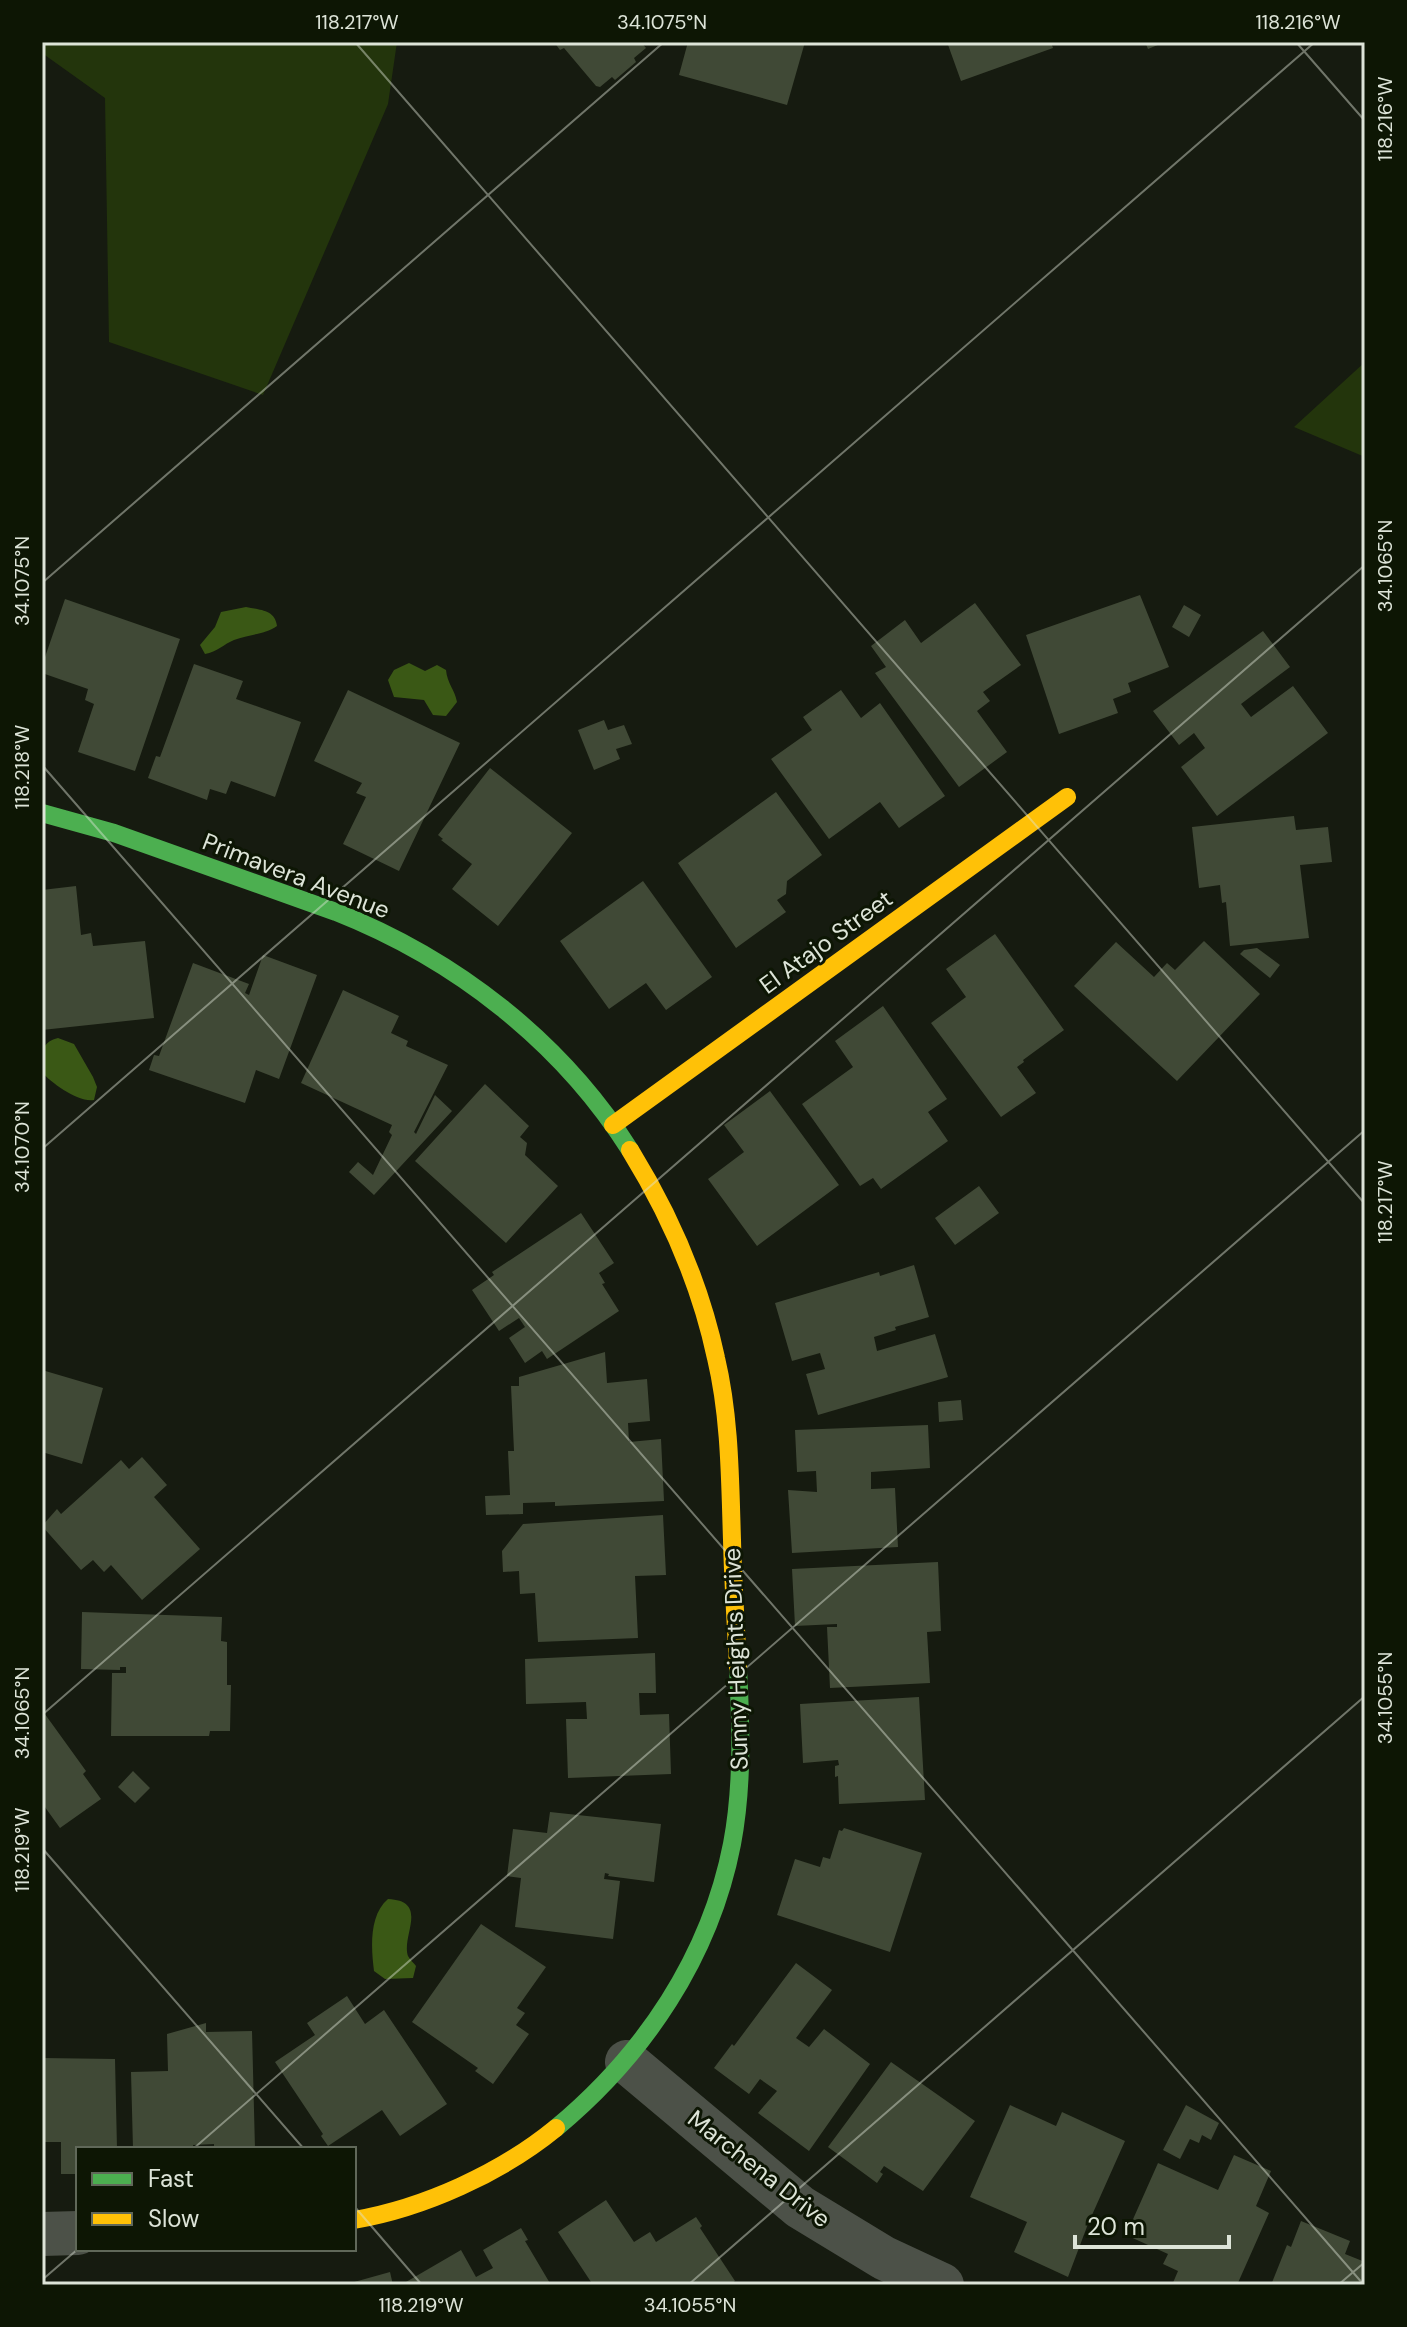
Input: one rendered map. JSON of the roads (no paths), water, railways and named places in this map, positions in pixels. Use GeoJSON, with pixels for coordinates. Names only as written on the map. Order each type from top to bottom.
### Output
{"type":"FeatureCollection","features":[{"type":"Feature","properties":{"kind":"street","name":"El Atajo Street"},"geometry":{"type":"LineString","coordinates":[[613,1125],[1067,797]]}},
{"type":"Feature","properties":{"kind":"street","name":"Primavera Avenue"},"geometry":{"type":"LineString","coordinates":[[42,813],[103,829],[370,926],[445,967],[514,1017],[575,1076],[613,1125]]}},
{"type":"Feature","properties":{"kind":"street","name":"Sunny Heights Drive"},"geometry":{"type":"LineString","coordinates":[[356,2220],[434,2197],[503,2165],[565,2122],[627,2062],[674,1996],[710,1920],[732,1847],[742,1765],[727,1433],[717,1359],[694,1277],[654,1189],[613,1125]]}},
{"type":"Feature","properties":{"kind":"street","name":"Marchena Drive"},"geometry":{"type":"LineString","coordinates":[[627,2062],[800,2207],[884,2258],[942,2285]]}},
{"type":"Feature","properties":{"kind":"street"},"geometry":{"type":"LineString","coordinates":[[42,2234],[76,2233]]}}]}
